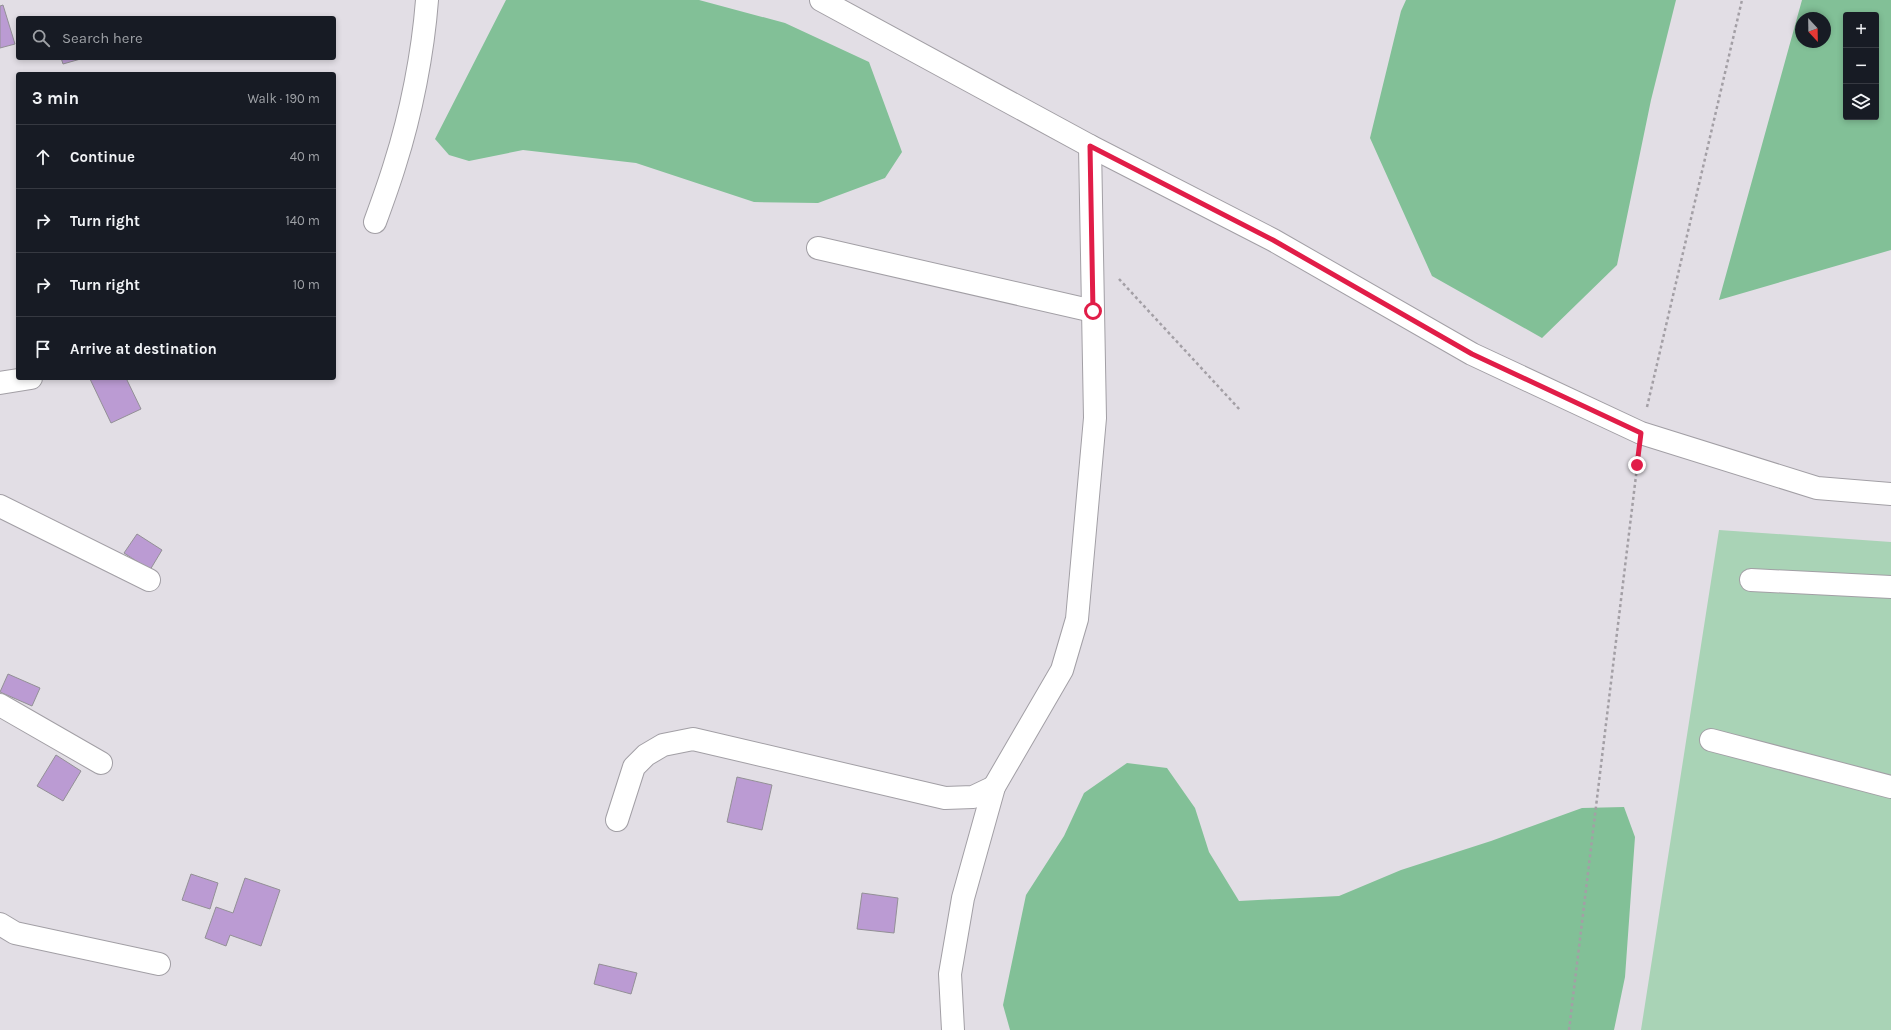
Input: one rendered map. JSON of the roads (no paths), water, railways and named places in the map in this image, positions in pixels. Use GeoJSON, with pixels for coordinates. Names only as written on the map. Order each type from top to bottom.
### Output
{"type":"FeatureCollection","features":[{"type":"Feature","properties":{"kind":"street"},"geometry":{"type":"LineString","coordinates":[[375,222],[396,164],[413,94],[424,34],[427,0]]}},
{"type":"Feature","properties":{"kind":"street"},"geometry":{"type":"LineString","coordinates":[[821,0],[846,6],[1090,146],[1273,240],[1472,354],[1641,433],[1817,488],[1891,494]]}},
{"type":"Feature","properties":{"kind":"street"},"geometry":{"type":"LineString","coordinates":[[953,1030],[950,974],[963,898],[994,787],[1062,670],[1077,619],[1095,418],[1090,146]]}},
{"type":"Feature","properties":{"kind":"street"},"geometry":{"type":"LineString","coordinates":[[818,248],[1093,311]]}},
{"type":"Feature","properties":{"kind":"street"},"geometry":{"type":"LineString","coordinates":[[0,383],[19,380]]}},
{"type":"Feature","properties":{"kind":"street"},"geometry":{"type":"LineString","coordinates":[[0,506],[149,580]]}},
{"type":"Feature","properties":{"kind":"street"},"geometry":{"type":"LineString","coordinates":[[1751,580],[1891,587]]}},
{"type":"Feature","properties":{"kind":"street"},"geometry":{"type":"LineString","coordinates":[[0,705],[101,763]]}},
{"type":"Feature","properties":{"kind":"street"},"geometry":{"type":"LineString","coordinates":[[617,820],[634,767],[646,755],[663,745],[694,739],[945,798],[973,797],[994,787]]}},
{"type":"Feature","properties":{"kind":"street"},"geometry":{"type":"LineString","coordinates":[[1711,740],[1891,787]]}},
{"type":"Feature","properties":{"kind":"street"},"geometry":{"type":"LineString","coordinates":[[0,924],[15,933],[159,964]]}}]}
